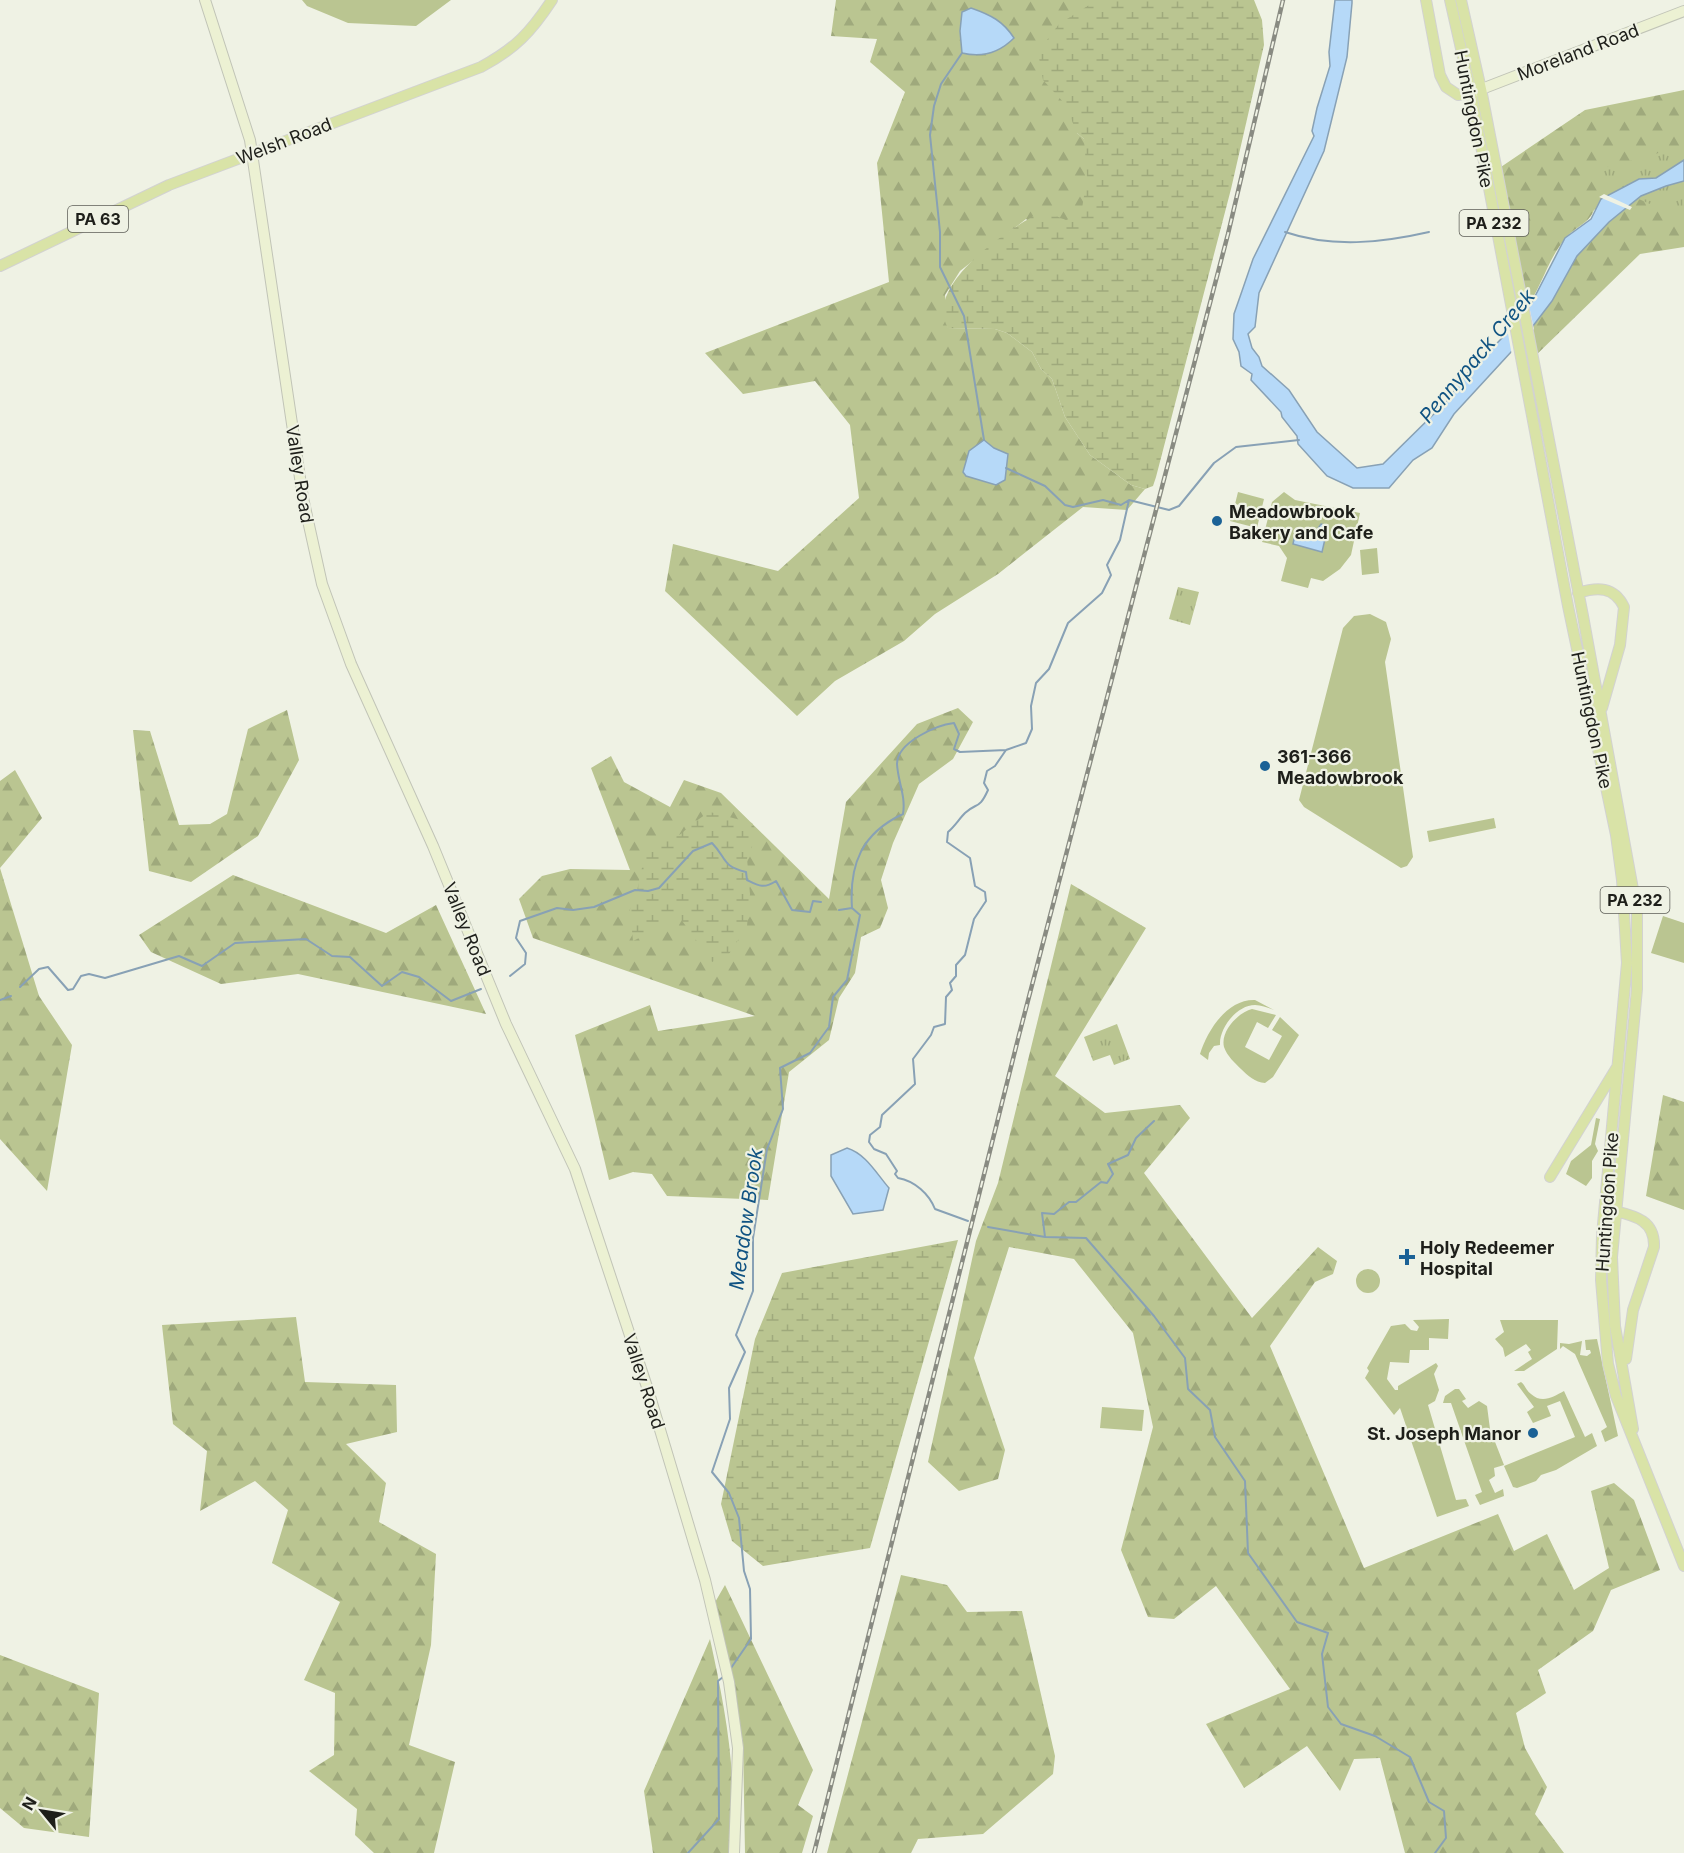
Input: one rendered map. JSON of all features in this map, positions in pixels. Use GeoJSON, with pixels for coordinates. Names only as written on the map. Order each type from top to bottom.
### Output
{"type":"FeatureCollection","features":[{"type":"Feature","properties":{"kind":"main road","name":"Valley Road"},"geometry":{"type":"LineString","coordinates":[[206,0],[252,153],[303,498],[322,584],[351,664],[433,846],[506,1024],[575,1169],[649,1393],[705,1580],[725,1660],[738,1748],[734,1853]]}},
{"type":"Feature","properties":{"kind":"main road","name":"Welsh Road"},"geometry":{"type":"LineString","coordinates":[[0,266],[170,185],[481,67],[524,39],[552,0]]}},
{"type":"Feature","properties":{"kind":"main road"},"geometry":{"type":"LineString","coordinates":[[1426,0],[1443,82],[1458,95],[1476,91]]}},
{"type":"Feature","properties":{"kind":"main road","name":"Huntingdon Pike"},"geometry":{"type":"LineString","coordinates":[[1450,0],[1485,119],[1494,162],[1631,871],[1638,950],[1615,1211],[1613,1296],[1615,1326],[1628,1390],[1635,1444]]}},
{"type":"Feature","properties":{"kind":"main road","name":"Huntingdon Pike"},"geometry":{"type":"LineString","coordinates":[[1461,0],[1476,91],[1474,114],[1616,835],[1627,963],[1602,1235],[1601,1280],[1608,1364],[1616,1396],[1684,1566]]}},
{"type":"Feature","properties":{"kind":"main road","name":"Moreland Road"},"geometry":{"type":"LineString","coordinates":[[1476,91],[1684,11]]}},
{"type":"Feature","properties":{"kind":"main road"},"geometry":{"type":"LineString","coordinates":[[1578,593],[1604,589],[1619,598],[1625,610],[1615,666],[1600,711]]}},
{"type":"Feature","properties":{"kind":"main road"},"geometry":{"type":"LineString","coordinates":[[1550,1177],[1619,1064]]}},
{"type":"Feature","properties":{"kind":"main road"},"geometry":{"type":"LineString","coordinates":[[1615,1211],[1636,1216],[1646,1222],[1655,1237],[1627,1337],[1628,1390]]}},
{"type":"Feature","properties":{"kind":"green space"},"geometry":{"type":"Polygon","coordinates":[[[302,0],[451,0],[416,26],[348,23],[307,6],[302,0]]]}},
{"type":"Feature","properties":{"kind":"green space"},"geometry":{"type":"Polygon","coordinates":[[[836,0],[1244,0],[1077,133],[1084,139],[1170,333],[1026,219],[960,271],[945,295],[948,328],[995,329],[1007,333],[1032,352],[1041,369],[1052,379],[1065,417],[1090,455],[1131,485],[1145,489],[1127,510],[1083,507],[998,574],[935,614],[904,641],[835,681],[797,716],[665,591],[673,544],[778,571],[859,498],[850,425],[815,381],[743,394],[705,353],[889,282],[877,163],[905,92],[870,62],[877,39],[831,36],[836,0]]]}},
{"type":"Feature","properties":{"kind":"green space"},"geometry":{"type":"Polygon","coordinates":[[[1097,0],[1254,0],[1262,20],[1264,45],[1231,189],[1156,477],[1153,486],[1145,489],[1131,485],[1090,455],[1065,417],[1052,379],[1041,369],[1032,352],[1007,333],[995,329],[948,328],[943,311],[947,294],[958,276],[974,259],[1011,230],[1043,211],[1066,220],[1081,215],[1087,177],[1084,139],[1077,133],[1065,104],[1043,80],[1038,52],[1059,24],[1097,0]]]}},
{"type":"Feature","properties":{"kind":"green space"},"geometry":{"type":"Polygon","coordinates":[[[1684,90],[1684,160],[1594,210],[1589,219],[1569,235],[1559,247],[1535,295],[1523,313],[1495,171],[1585,110],[1684,90]]]}},
{"type":"Feature","properties":{"kind":"green space"},"geometry":{"type":"Polygon","coordinates":[[[1684,146],[1684,219],[1582,174],[1684,146]]]}},
{"type":"Feature","properties":{"kind":"green space"},"geometry":{"type":"Polygon","coordinates":[[[1684,181],[1684,247],[1640,254],[1532,359],[1527,333],[1552,301],[1577,256],[1609,222],[1641,196],[1684,181]]]}},
{"type":"Feature","properties":{"kind":"green space"},"geometry":{"type":"Polygon","coordinates":[[[1238,492],[1264,499],[1261,511],[1235,504],[1238,492]]]}},
{"type":"Feature","properties":{"kind":"green space"},"geometry":{"type":"Polygon","coordinates":[[[1284,492],[1295,500],[1360,513],[1351,555],[1340,569],[1323,581],[1311,578],[1308,588],[1281,581],[1287,558],[1279,546],[1262,542],[1272,502],[1284,492]]]}},
{"type":"Feature","properties":{"kind":"green space"},"geometry":{"type":"Polygon","coordinates":[[[1233,509],[1260,515],[1257,528],[1230,521],[1233,509]]]}},
{"type":"Feature","properties":{"kind":"green space"},"geometry":{"type":"Polygon","coordinates":[[[1377,548],[1379,573],[1362,575],[1360,550],[1377,548]]]}},
{"type":"Feature","properties":{"kind":"green space"},"geometry":{"type":"Polygon","coordinates":[[[1178,587],[1199,592],[1190,625],[1169,619],[1178,587]]]}},
{"type":"Feature","properties":{"kind":"green space"},"geometry":{"type":"Polygon","coordinates":[[[1370,614],[1386,622],[1391,639],[1385,662],[1413,857],[1407,866],[1401,868],[1304,807],[1299,800],[1343,628],[1354,616],[1370,614]]]}},
{"type":"Feature","properties":{"kind":"green space"},"geometry":{"type":"Polygon","coordinates":[[[958,708],[973,722],[953,759],[919,784],[893,843],[881,880],[888,908],[880,928],[861,937],[855,973],[839,998],[829,1040],[789,1072],[768,1200],[667,1196],[652,1174],[633,1172],[609,1180],[575,1035],[650,1005],[658,1031],[755,1016],[533,938],[519,899],[542,876],[570,869],[630,870],[591,768],[611,756],[624,782],[670,807],[684,780],[721,793],[829,899],[846,802],[917,724],[958,708]]]}},
{"type":"Feature","properties":{"kind":"green space"},"geometry":{"type":"Polygon","coordinates":[[[287,710],[299,760],[258,836],[191,882],[149,871],[133,730],[150,731],[179,825],[210,824],[227,814],[248,729],[287,710]]]}},
{"type":"Feature","properties":{"kind":"green space"},"geometry":{"type":"Polygon","coordinates":[[[15,770],[42,818],[0,868],[0,781],[15,770]]]}},
{"type":"Feature","properties":{"kind":"green space"},"geometry":{"type":"Polygon","coordinates":[[[710,812],[752,823],[758,833],[747,858],[750,894],[747,926],[729,954],[712,962],[680,918],[633,941],[630,909],[637,891],[646,849],[680,834],[710,812]]]}},
{"type":"Feature","properties":{"kind":"green space"},"geometry":{"type":"Polygon","coordinates":[[[1494,818],[1496,828],[1429,842],[1427,831],[1494,818]]]}},
{"type":"Feature","properties":{"kind":"green space"},"geometry":{"type":"Polygon","coordinates":[[[0,868],[39,996],[72,1045],[47,1191],[0,1139],[0,868]]]}},
{"type":"Feature","properties":{"kind":"green space"},"geometry":{"type":"Polygon","coordinates":[[[233,875],[386,933],[436,905],[486,1014],[298,974],[221,984],[151,952],[139,935],[233,875]]]}},
{"type":"Feature","properties":{"kind":"green space"},"geometry":{"type":"Polygon","coordinates":[[[1071,884],[1146,928],[1055,1076],[1105,1113],[1180,1105],[1190,1118],[1144,1173],[1252,1318],[1318,1247],[1337,1261],[1333,1274],[1315,1282],[1270,1346],[1364,1568],[1498,1514],[1514,1551],[1547,1534],[1574,1590],[1609,1568],[1591,1491],[1614,1483],[1634,1500],[1660,1570],[1611,1590],[1593,1631],[1538,1670],[1546,1693],[1516,1713],[1525,1748],[1547,1787],[1535,1814],[1564,1853],[1405,1853],[1380,1758],[1354,1759],[1340,1791],[1307,1746],[1244,1788],[1206,1724],[1290,1689],[1216,1586],[1174,1619],[1148,1617],[1121,1550],[1153,1427],[1133,1333],[1074,1259],[1009,1247],[974,1358],[1005,1450],[998,1479],[959,1491],[928,1462],[976,1241],[998,1183],[1071,884]]]}},
{"type":"Feature","properties":{"kind":"green space"},"geometry":{"type":"Polygon","coordinates":[[[1663,916],[1684,923],[1684,963],[1651,953],[1663,916]]]}},
{"type":"Feature","properties":{"kind":"green space"},"geometry":{"type":"Polygon","coordinates":[[[1255,1000],[1274,1010],[1255,1005],[1242,1009],[1226,1025],[1220,1038],[1220,1045],[1214,1046],[1209,1053],[1208,1060],[1200,1054],[1213,1027],[1227,1011],[1245,1001],[1255,1000]]]}},
{"type":"Feature","properties":{"kind":"green space"},"geometry":{"type":"Polygon","coordinates":[[[1252,1009],[1276,1015],[1268,1028],[1257,1022],[1245,1047],[1269,1060],[1282,1036],[1272,1030],[1280,1017],[1299,1035],[1273,1077],[1265,1083],[1246,1074],[1231,1059],[1224,1047],[1225,1035],[1232,1023],[1236,1018],[1252,1009]]]}},
{"type":"Feature","properties":{"kind":"green space"},"geometry":{"type":"Polygon","coordinates":[[[1117,1024],[1130,1059],[1114,1065],[1110,1055],[1093,1061],[1084,1037],[1117,1024]]]}},
{"type":"Feature","properties":{"kind":"green space"},"geometry":{"type":"Polygon","coordinates":[[[1663,1095],[1684,1102],[1684,1210],[1646,1196],[1663,1095]]]}},
{"type":"Feature","properties":{"kind":"green space"},"geometry":{"type":"Polygon","coordinates":[[[1596,1118],[1600,1119],[1595,1144],[1598,1151],[1592,1161],[1592,1178],[1586,1186],[1566,1174],[1571,1161],[1591,1145],[1596,1118]]]}},
{"type":"Feature","properties":{"kind":"green space"},"geometry":{"type":"Polygon","coordinates":[[[958,1240],[870,1548],[763,1566],[732,1541],[721,1504],[755,1339],[782,1273],[958,1240]]]}},
{"type":"Feature","properties":{"kind":"green space"},"geometry":{"type":"Polygon","coordinates":[[[1368,1269],[1377,1272],[1380,1281],[1377,1290],[1368,1293],[1359,1290],[1356,1281],[1359,1272],[1368,1269]]]}},
{"type":"Feature","properties":{"kind":"green space"},"geometry":{"type":"Polygon","coordinates":[[[296,1317],[305,1382],[396,1385],[397,1432],[346,1444],[386,1483],[379,1522],[436,1554],[431,1645],[409,1745],[455,1762],[434,1853],[374,1853],[355,1835],[357,1809],[309,1771],[334,1755],[335,1693],[304,1680],[340,1602],[272,1563],[288,1510],[255,1481],[200,1511],[207,1451],[173,1424],[162,1325],[296,1317]]]}},
{"type":"Feature","properties":{"kind":"green space"},"geometry":{"type":"Polygon","coordinates":[[[1449,1319],[1448,1339],[1429,1338],[1429,1350],[1410,1350],[1409,1363],[1390,1362],[1387,1379],[1395,1390],[1398,1390],[1398,1386],[1436,1363],[1438,1366],[1434,1374],[1439,1390],[1435,1401],[1428,1405],[1456,1500],[1466,1499],[1469,1506],[1437,1517],[1400,1408],[1394,1415],[1365,1378],[1369,1371],[1367,1368],[1391,1326],[1405,1324],[1411,1330],[1417,1331],[1419,1327],[1413,1320],[1449,1319]]]}},
{"type":"Feature","properties":{"kind":"green space"},"geometry":{"type":"Polygon","coordinates":[[[1500,1320],[1558,1320],[1557,1349],[1524,1371],[1514,1371],[1532,1359],[1528,1352],[1531,1350],[1526,1344],[1505,1357],[1503,1348],[1495,1339],[1504,1332],[1500,1320]]]}},
{"type":"Feature","properties":{"kind":"green space"},"geometry":{"type":"Polygon","coordinates":[[[1597,1339],[1618,1436],[1605,1442],[1601,1431],[1607,1427],[1575,1354],[1563,1346],[1560,1349],[1560,1343],[1569,1344],[1582,1341],[1580,1355],[1587,1356],[1591,1353],[1590,1350],[1586,1350],[1585,1340],[1597,1339]]]}},
{"type":"Feature","properties":{"kind":"green space"},"geometry":{"type":"Polygon","coordinates":[[[1521,1382],[1539,1399],[1564,1391],[1585,1437],[1592,1433],[1597,1446],[1556,1470],[1541,1475],[1536,1481],[1517,1488],[1513,1487],[1504,1466],[1575,1437],[1560,1401],[1547,1406],[1551,1416],[1533,1423],[1527,1412],[1534,1407],[1517,1384],[1521,1382]]]}},
{"type":"Feature","properties":{"kind":"green space"},"geometry":{"type":"Polygon","coordinates":[[[1459,1389],[1466,1399],[1462,1401],[1468,1408],[1479,1401],[1487,1406],[1490,1429],[1504,1465],[1494,1468],[1495,1476],[1489,1480],[1495,1493],[1503,1489],[1504,1496],[1480,1505],[1475,1495],[1482,1492],[1451,1403],[1443,1403],[1445,1396],[1459,1389]]]}},
{"type":"Feature","properties":{"kind":"green space"},"geometry":{"type":"Polygon","coordinates":[[[1102,1407],[1144,1410],[1142,1431],[1100,1428],[1102,1407]]]}},
{"type":"Feature","properties":{"kind":"green space"},"geometry":{"type":"Polygon","coordinates":[[[901,1575],[947,1585],[967,1612],[1022,1611],[1055,1756],[1053,1774],[983,1834],[918,1839],[911,1853],[827,1853],[901,1575]]]}},
{"type":"Feature","properties":{"kind":"green space"},"geometry":{"type":"Polygon","coordinates":[[[725,1585],[813,1770],[798,1805],[813,1816],[802,1853],[745,1853],[743,1742],[714,1604],[725,1585]]]}},
{"type":"Feature","properties":{"kind":"green space"},"geometry":{"type":"Polygon","coordinates":[[[710,1639],[726,1718],[732,1772],[732,1826],[729,1853],[653,1853],[644,1791],[710,1639]]]}},
{"type":"Feature","properties":{"kind":"green space"},"geometry":{"type":"Polygon","coordinates":[[[0,1655],[99,1693],[89,1837],[24,1828],[0,1808],[0,1655]]]}},
{"type":"Feature","properties":{"kind":"water"},"geometry":{"type":"Polygon","coordinates":[[[1335,0],[1352,0],[1352,3],[1347,57],[1324,151],[1259,293],[1255,327],[1248,334],[1252,348],[1262,366],[1289,390],[1317,432],[1357,468],[1383,464],[1452,396],[1456,385],[1502,338],[1532,302],[1565,238],[1591,219],[1601,199],[1639,179],[1656,178],[1684,160],[1684,181],[1641,196],[1609,222],[1577,256],[1552,301],[1523,339],[1454,414],[1432,448],[1413,460],[1389,488],[1353,488],[1327,476],[1298,444],[1297,436],[1282,417],[1281,412],[1251,380],[1252,374],[1241,366],[1239,352],[1233,339],[1234,314],[1253,259],[1314,136],[1312,131],[1317,108],[1330,66],[1329,52],[1335,0]]]}},
{"type":"Feature","properties":{"kind":"water"},"geometry":{"type":"Polygon","coordinates":[[[971,8],[996,19],[1014,38],[1003,47],[990,53],[977,55],[962,53],[960,31],[962,12],[971,8]]]}},
{"type":"Feature","properties":{"kind":"water"},"geometry":{"type":"Polygon","coordinates":[[[984,440],[994,448],[1008,454],[1005,480],[996,485],[966,476],[963,472],[969,451],[984,440]]]}},
{"type":"Feature","properties":{"kind":"water"},"geometry":{"type":"Polygon","coordinates":[[[1321,524],[1328,526],[1322,552],[1293,544],[1296,529],[1314,534],[1321,524]]]}},
{"type":"Feature","properties":{"kind":"water"},"geometry":{"type":"Polygon","coordinates":[[[847,1148],[865,1159],[889,1188],[883,1210],[853,1214],[831,1176],[831,1155],[847,1148]]]}},
{"type":"Feature","properties":{"kind":"pier"},"geometry":{"type":"Polygon","coordinates":[[[1604,194],[1632,207],[1630,210],[1599,197],[1604,194]]]}},
{"type":"Feature","properties":{"kind":"pier"},"geometry":{"type":"Polygon","coordinates":[[[1528,301],[1534,329],[1512,356],[1507,328],[1528,301]]]}},
{"type":"Feature","properties":{"kind":"waterway"},"geometry":{"type":"LineString","coordinates":[[962,53],[941,84],[934,106],[930,135],[940,232],[940,267],[964,316],[984,440]]}},
{"type":"Feature","properties":{"kind":"waterway"},"geometry":{"type":"LineString","coordinates":[[1285,232],[1339,242],[1375,241],[1429,232]]}},
{"type":"Feature","properties":{"kind":"waterway"},"geometry":{"type":"LineString","coordinates":[[1129,500],[1169,510],[1179,506],[1214,463],[1236,447],[1299,440]]}},
{"type":"Feature","properties":{"kind":"waterway"},"geometry":{"type":"LineString","coordinates":[[1006,468],[1045,486],[1065,505],[1073,507],[1103,500],[1121,505],[1129,500]]}},
{"type":"Feature","properties":{"kind":"waterway"},"geometry":{"type":"LineString","coordinates":[[852,908],[853,877],[861,852],[877,831],[903,814],[897,764],[899,756],[911,742],[928,731],[954,723],[959,734],[954,749],[960,752],[1006,750],[1026,743],[1032,729],[1031,706],[1036,683],[1049,669],[1068,623],[1102,593],[1111,575],[1107,565],[1120,540],[1129,500]]}},
{"type":"Feature","properties":{"kind":"waterway"},"geometry":{"type":"LineString","coordinates":[[968,1221],[935,1209],[921,1189],[898,1178],[895,1174],[897,1171],[886,1154],[874,1149],[869,1142],[870,1135],[880,1127],[882,1115],[915,1084],[913,1059],[931,1035],[934,1027],[945,1024],[946,997],[952,990],[950,983],[956,976],[956,965],[965,955],[974,919],[986,901],[985,892],[975,886],[970,858],[947,842],[948,832],[965,813],[982,800],[988,790],[984,783],[987,771],[995,766],[1006,750]]}},
{"type":"Feature","properties":{"kind":"waterway"},"geometry":{"type":"LineString","coordinates":[[510,976],[525,964],[526,953],[516,938],[520,921],[557,908],[573,910],[594,907],[635,890],[648,891],[659,888],[693,851],[712,843],[728,864],[746,872],[747,880],[762,886],[776,881],[792,910],[810,912],[813,901],[821,902]]}},
{"type":"Feature","properties":{"kind":"waterway"},"geometry":{"type":"LineString","coordinates":[[839,910],[852,908]]}},
{"type":"Feature","properties":{"kind":"waterway","name":"Meadow Brook"},"geometry":{"type":"LineString","coordinates":[[731,1668],[751,1639],[750,1589],[744,1571],[739,1518],[729,1493],[712,1472],[730,1419],[729,1388],[745,1352],[736,1335],[753,1291],[753,1238],[767,1149],[783,1109],[780,1068],[810,1053],[829,1027],[833,997],[847,980],[860,915],[852,908]]}},
{"type":"Feature","properties":{"kind":"waterway"},"geometry":{"type":"LineString","coordinates":[[20,987],[39,969],[48,967],[68,990],[73,989],[81,976],[89,974],[105,978],[179,956],[202,966],[235,943],[306,939],[332,956],[350,957],[382,986],[402,972],[419,977],[451,1001],[481,989]]}},
{"type":"Feature","properties":{"kind":"waterway"},"geometry":{"type":"LineString","coordinates":[[0,1000],[11,996]]}},
{"type":"Feature","properties":{"kind":"waterway"},"geometry":{"type":"LineString","coordinates":[[1045,1237],[1042,1213],[1054,1214],[1069,1202],[1076,1202],[1101,1182],[1107,1183],[1113,1174],[1108,1164],[1128,1155],[1136,1138],[1154,1121]]}},
{"type":"Feature","properties":{"kind":"waterway"},"geometry":{"type":"LineString","coordinates":[[988,1227],[1045,1237],[1086,1238],[1154,1316],[1185,1358],[1188,1389],[1210,1410],[1215,1437],[1245,1481],[1248,1553],[1297,1622],[1328,1633],[1322,1654],[1328,1707],[1341,1724],[1375,1736],[1410,1757],[1429,1802],[1444,1811],[1446,1838],[1435,1853]]}},
{"type":"Feature","properties":{"kind":"waterway","name":"Meadow Brook"},"geometry":{"type":"LineString","coordinates":[[688,1853],[719,1819],[718,1681],[723,1677]]}},
{"type":"Feature","properties":{"kind":"railway"},"geometry":{"type":"LineString","coordinates":[[814,1853],[1019,1035],[1228,234],[1283,0]]}},
{"type":"Feature","properties":{"kind":"place","name":"Meadowbrook Bakery and Cafe"},"geometry":{"type":"Point","coordinates":[1217,521]}},
{"type":"Feature","properties":{"kind":"place","name":"361-366 Meadowbrook"},"geometry":{"type":"Point","coordinates":[1265,766]}},
{"type":"Feature","properties":{"kind":"place","name":"Holy Redeemer Hospital"},"geometry":{"type":"Point","coordinates":[1407,1257]}},
{"type":"Feature","properties":{"kind":"place","name":"St. Joseph Manor"},"geometry":{"type":"Point","coordinates":[1533,1433]}},
{"type":"Feature","properties":{"kind":"water label","name":"Pennypack Creek"},"geometry":{"type":"Point","coordinates":[1477,356]}}]}
